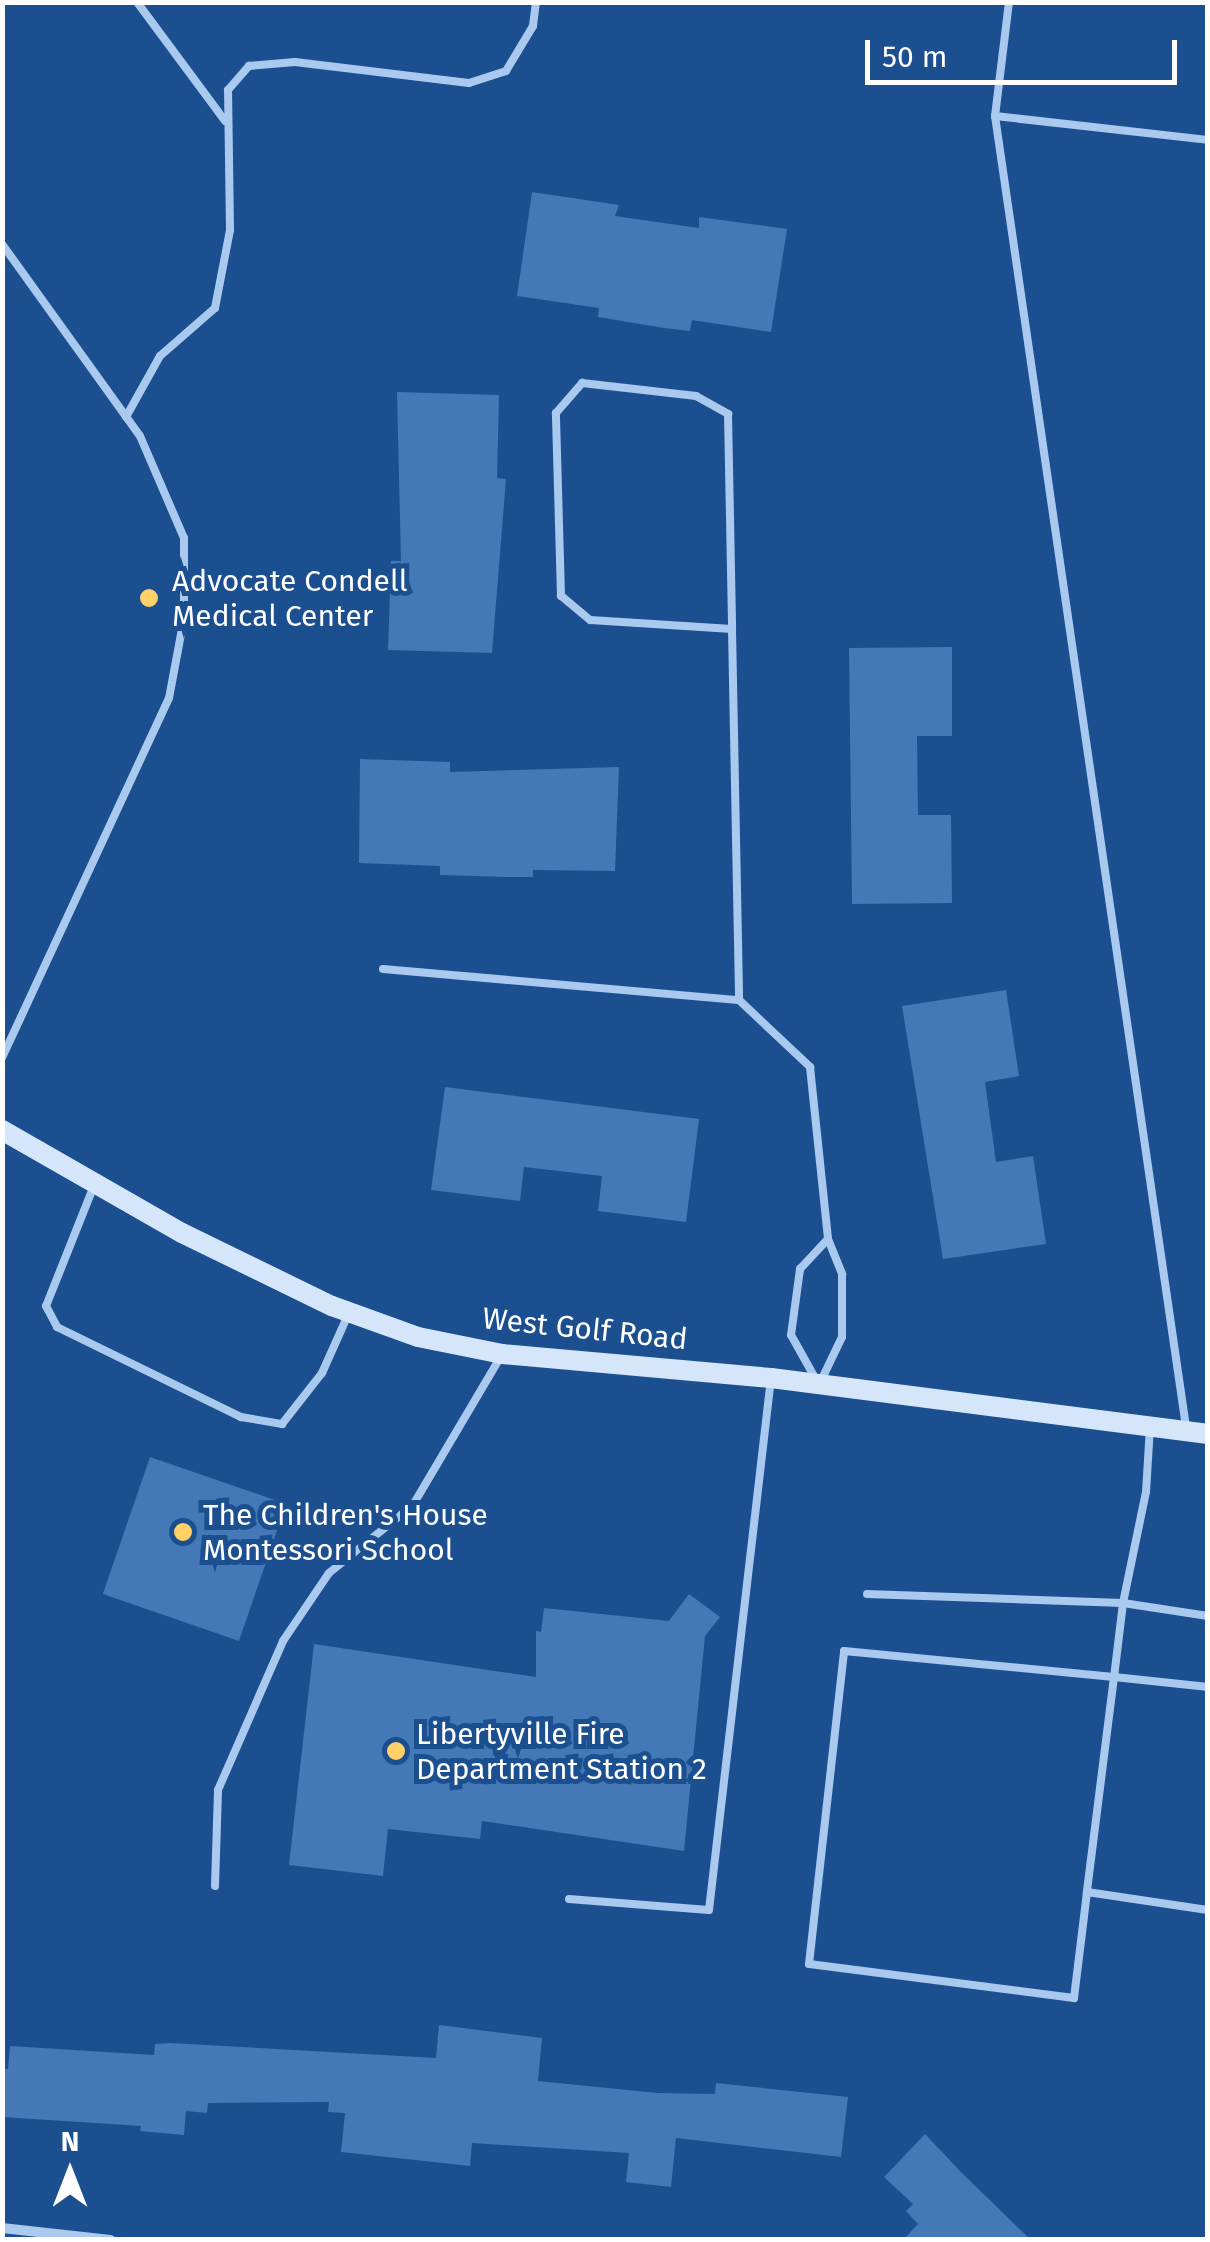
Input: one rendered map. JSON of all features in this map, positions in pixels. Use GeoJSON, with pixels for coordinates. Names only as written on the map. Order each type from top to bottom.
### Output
{"type":"FeatureCollection","features":[{"type":"Feature","properties":{"kind":"street","name":"West Golf Road"},"geometry":{"type":"LineString","coordinates":[[2,1130],[182,1233],[349,1312],[418,1337],[502,1354],[771,1378],[1197,1433]]}},
{"type":"Feature","properties":{"kind":"street"},"geometry":{"type":"LineString","coordinates":[[2,2228],[110,2240]]}},
{"type":"Feature","properties":{"kind":"lane"},"geometry":{"type":"LineString","coordinates":[[137,2],[225,121]]}},
{"type":"Feature","properties":{"kind":"lane"},"geometry":{"type":"LineString","coordinates":[[126,418],[160,356],[215,308],[230,230],[225,121],[228,90],[250,66],[296,62],[469,82],[506,72],[533,26],[536,2]]}},
{"type":"Feature","properties":{"kind":"lane"},"geometry":{"type":"LineString","coordinates":[[1010,2],[994,116],[1197,1433]]}},
{"type":"Feature","properties":{"kind":"lane"},"geometry":{"type":"LineString","coordinates":[[994,116],[1208,140]]}},
{"type":"Feature","properties":{"kind":"lane"},"geometry":{"type":"LineString","coordinates":[[2,244],[126,418],[184,538],[184,618],[169,698],[2,1058]]}},
{"type":"Feature","properties":{"kind":"lane"},"geometry":{"type":"LineString","coordinates":[[732,630],[590,620],[560,596],[556,413],[582,383],[696,396],[728,414],[739,1000]]}},
{"type":"Feature","properties":{"kind":"lane"},"geometry":{"type":"LineString","coordinates":[[383,969],[739,1000],[810,1067],[828,1239],[842,1274],[842,1337],[818,1385]]}},
{"type":"Feature","properties":{"kind":"lane"},"geometry":{"type":"LineString","coordinates":[[95,1183],[46,1306],[57,1327],[241,1416],[282,1424],[322,1373],[349,1312]]}},
{"type":"Feature","properties":{"kind":"lane"},"geometry":{"type":"LineString","coordinates":[[818,1385],[791,1335],[800,1269],[828,1239]]}},
{"type":"Feature","properties":{"kind":"lane"},"geometry":{"type":"LineString","coordinates":[[216,1886],[218,1790],[283,1641],[330,1573],[413,1506],[502,1354]]}},
{"type":"Feature","properties":{"kind":"lane"},"geometry":{"type":"LineString","coordinates":[[569,1899],[709,1910],[771,1378]]}},
{"type":"Feature","properties":{"kind":"lane"},"geometry":{"type":"LineString","coordinates":[[1150,1427],[1146,1492],[1123,1603],[1114,1677],[1074,1998],[809,1964],[844,1651],[1114,1677],[1208,1688]]}},
{"type":"Feature","properties":{"kind":"lane"},"geometry":{"type":"LineString","coordinates":[[866,1594],[1123,1603],[1208,1616]]}},
{"type":"Feature","properties":{"kind":"lane"},"geometry":{"type":"LineString","coordinates":[[1087,1892],[1208,1910]]}},
{"type":"Feature","properties":{"kind":"building"},"geometry":{"type":"Polygon","coordinates":[[[532,192],[619,205],[615,216],[699,228],[699,217],[787,229],[771,332],[692,320],[690,331],[664,328],[598,317],[599,308],[517,296],[532,192]]]}},
{"type":"Feature","properties":{"kind":"building"},"geometry":{"type":"Polygon","coordinates":[[[397,392],[499,395],[497,478],[506,479],[492,653],[388,650],[391,561],[401,561],[397,392]]]}},
{"type":"Feature","properties":{"kind":"building"},"geometry":{"type":"Polygon","coordinates":[[[952,647],[952,736],[917,736],[918,815],[951,815],[952,903],[852,904],[849,648],[952,647]]]}},
{"type":"Feature","properties":{"kind":"building"},"geometry":{"type":"Polygon","coordinates":[[[360,759],[450,762],[450,772],[619,767],[615,871],[533,870],[533,877],[440,875],[440,866],[359,863],[360,759]]]}},
{"type":"Feature","properties":{"kind":"building"},"geometry":{"type":"Polygon","coordinates":[[[1006,990],[1019,1076],[985,1082],[996,1162],[1033,1156],[1046,1244],[943,1259],[902,1006],[1006,990]]]}},
{"type":"Feature","properties":{"kind":"building"},"geometry":{"type":"Polygon","coordinates":[[[445,1087],[699,1119],[686,1222],[598,1211],[602,1176],[524,1167],[520,1201],[431,1190],[445,1087]]]}},
{"type":"Feature","properties":{"kind":"building"},"geometry":{"type":"Polygon","coordinates":[[[150,1457],[286,1504],[239,1641],[103,1594],[150,1457]]]}},
{"type":"Feature","properties":{"kind":"building"},"geometry":{"type":"Polygon","coordinates":[[[689,1594],[720,1617],[705,1636],[684,1851],[482,1821],[480,1839],[388,1829],[383,1876],[289,1865],[314,1644],[536,1677],[536,1631],[541,1632],[544,1608],[669,1621],[689,1594]]]}},
{"type":"Feature","properties":{"kind":"building"},"geometry":{"type":"Polygon","coordinates":[[[439,2025],[542,2038],[538,2081],[657,2093],[715,2094],[716,2083],[848,2097],[841,2157],[676,2138],[671,2187],[626,2182],[629,2153],[472,2143],[470,2166],[341,2152],[345,2113],[328,2112],[329,2102],[208,2103],[207,2113],[186,2111],[184,2135],[140,2131],[141,2126],[2,2117],[2,2069],[8,2069],[10,2046],[154,2055],[155,2044],[170,2043],[436,2058],[439,2025]]]}},
{"type":"Feature","properties":{"kind":"building"},"geometry":{"type":"Polygon","coordinates":[[[925,2134],[1031,2240],[903,2240],[918,2224],[906,2211],[913,2204],[884,2177],[925,2134]]]}},
{"type":"Feature","properties":{"kind":"place","name":"Advocate Condell Medical Center"},"geometry":{"type":"Point","coordinates":[149,598]}},
{"type":"Feature","properties":{"kind":"place","name":"The Children's House Montessori School"},"geometry":{"type":"Point","coordinates":[183,1532]}},
{"type":"Feature","properties":{"kind":"place","name":"Libertyville Fire Department Station 2"},"geometry":{"type":"Point","coordinates":[396,1751]}}]}
